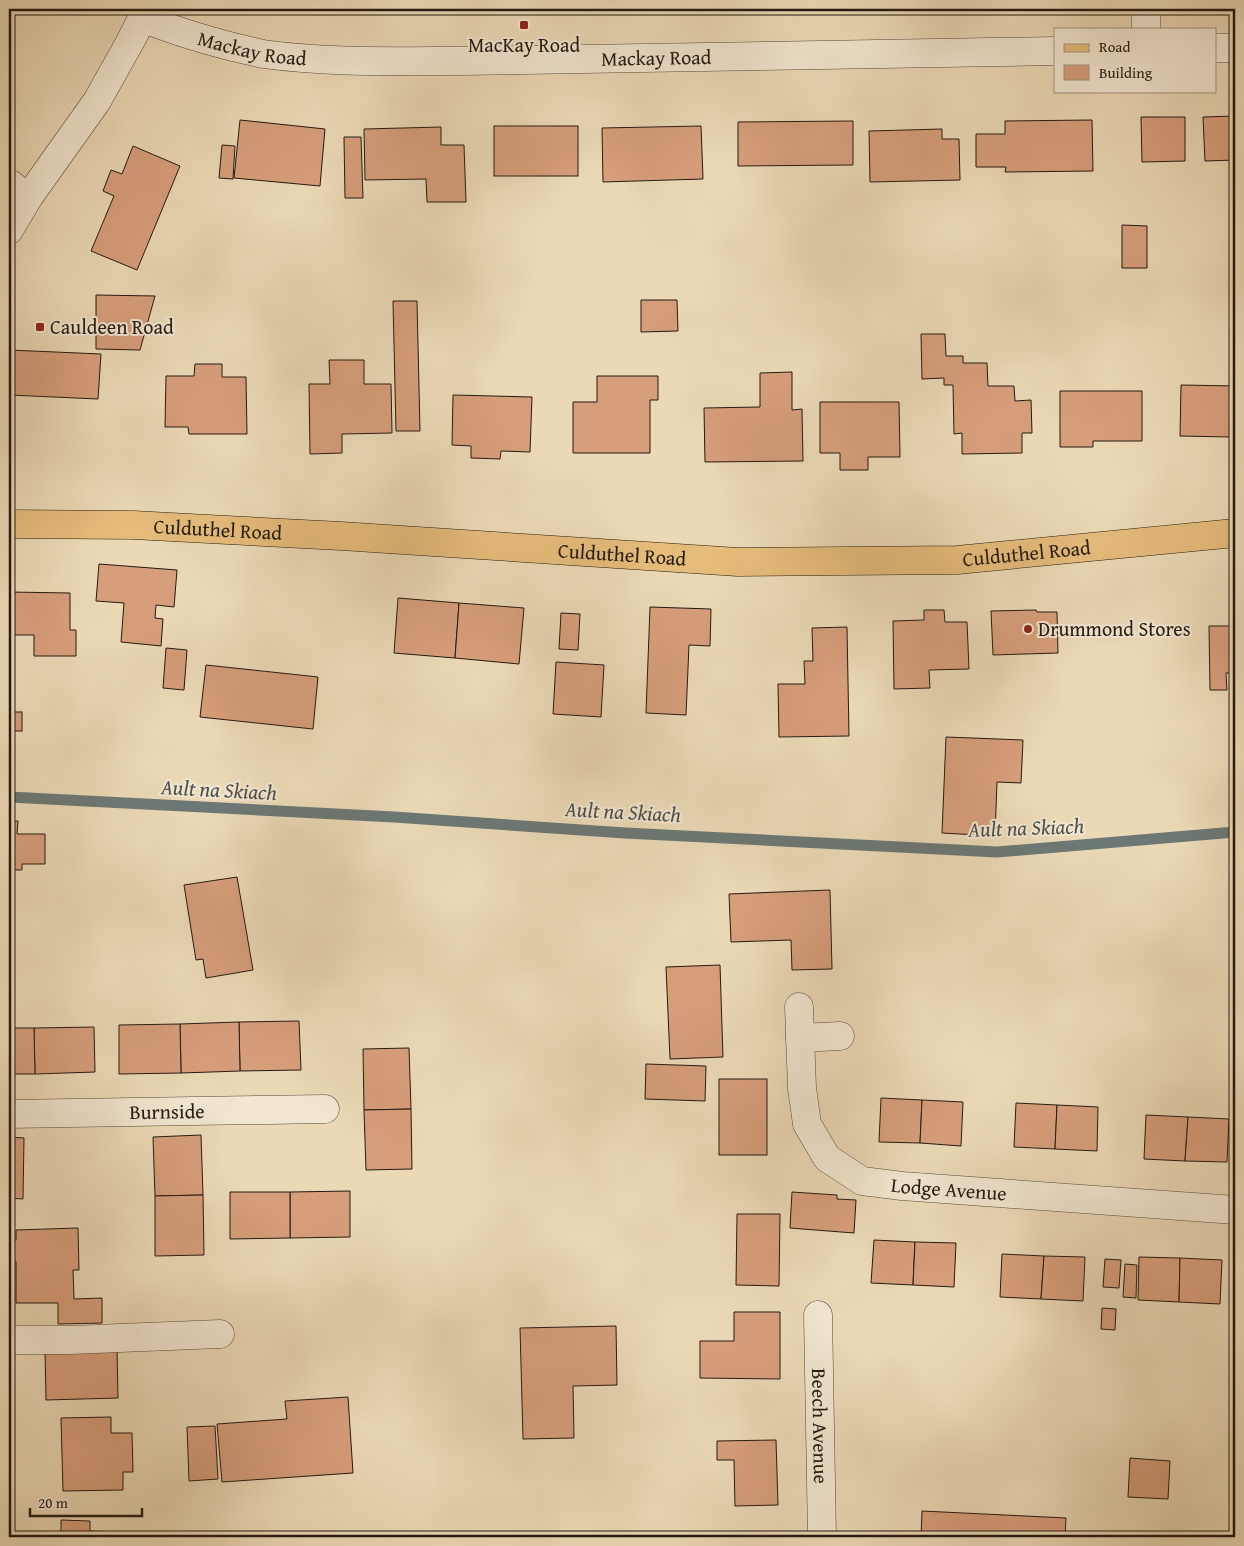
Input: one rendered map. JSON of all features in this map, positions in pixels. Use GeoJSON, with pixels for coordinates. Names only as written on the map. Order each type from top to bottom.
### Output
{"type":"FeatureCollection","features":[{"type":"Feature","properties":{"kind":"main road","name":"Culduthel Road"},"geometry":{"type":"LineString","coordinates":[[9,524],[132,525],[738,562],[957,560],[1235,533]]}},
{"type":"Feature","properties":{"kind":"street"},"geometry":{"type":"LineString","coordinates":[[1146,9],[1146,28]]}},
{"type":"Feature","properties":{"kind":"street"},"geometry":{"type":"LineString","coordinates":[[9,230],[18,190],[97,101],[145,13]]}},
{"type":"Feature","properties":{"kind":"street","name":"Mackay Road"},"geometry":{"type":"LineString","coordinates":[[145,13],[165,27],[212,42],[261,54],[327,60],[454,61],[1054,51]]}},
{"type":"Feature","properties":{"kind":"street"},"geometry":{"type":"LineString","coordinates":[[1216,48],[1235,48]]}},
{"type":"Feature","properties":{"kind":"street","name":"Lodge Avenue"},"geometry":{"type":"LineString","coordinates":[[799,1007],[802,1088],[807,1124],[827,1158],[862,1181],[902,1186],[1235,1210]]}},
{"type":"Feature","properties":{"kind":"street"},"geometry":{"type":"LineString","coordinates":[[800,1038],[840,1036]]}},
{"type":"Feature","properties":{"kind":"street","name":"Burnside"},"geometry":{"type":"LineString","coordinates":[[9,1114],[325,1109]]}},
{"type":"Feature","properties":{"kind":"street","name":"Beech Avenue"},"geometry":{"type":"LineString","coordinates":[[818,1315],[822,1537]]}},
{"type":"Feature","properties":{"kind":"street"},"geometry":{"type":"LineString","coordinates":[[9,1340],[70,1340],[220,1334]]}},
{"type":"Feature","properties":{"kind":"building"},"geometry":{"type":"Polygon","coordinates":[[[530,9],[567,9],[567,13],[530,13],[530,9]]]}},
{"type":"Feature","properties":{"kind":"building"},"geometry":{"type":"Polygon","coordinates":[[[1235,116],[1235,160],[1205,161],[1203,117],[1235,116]]]}},
{"type":"Feature","properties":{"kind":"building"},"geometry":{"type":"Polygon","coordinates":[[[1141,117],[1185,117],[1185,161],[1142,162],[1141,117]]]}},
{"type":"Feature","properties":{"kind":"building"},"geometry":{"type":"Polygon","coordinates":[[[240,120],[325,129],[320,186],[234,178],[240,120]]]}},
{"type":"Feature","properties":{"kind":"building"},"geometry":{"type":"Polygon","coordinates":[[[1092,120],[1093,171],[1005,172],[1006,167],[976,167],[976,134],[1005,134],[1005,121],[1092,120]]]}},
{"type":"Feature","properties":{"kind":"building"},"geometry":{"type":"Polygon","coordinates":[[[853,121],[853,165],[738,166],[738,122],[853,121]]]}},
{"type":"Feature","properties":{"kind":"building"},"geometry":{"type":"Polygon","coordinates":[[[494,126],[578,126],[578,176],[494,176],[494,126]]]}},
{"type":"Feature","properties":{"kind":"building"},"geometry":{"type":"Polygon","coordinates":[[[701,126],[703,179],[603,182],[602,128],[701,126]]]}},
{"type":"Feature","properties":{"kind":"building"},"geometry":{"type":"Polygon","coordinates":[[[441,127],[441,145],[464,145],[466,202],[427,202],[426,179],[365,180],[364,129],[441,127]]]}},
{"type":"Feature","properties":{"kind":"building"},"geometry":{"type":"Polygon","coordinates":[[[942,129],[942,139],[959,139],[960,180],[870,182],[869,131],[942,129]]]}},
{"type":"Feature","properties":{"kind":"building"},"geometry":{"type":"Polygon","coordinates":[[[344,137],[361,137],[363,198],[345,198],[344,137]]]}},
{"type":"Feature","properties":{"kind":"building"},"geometry":{"type":"Polygon","coordinates":[[[222,145],[235,146],[233,179],[219,178],[222,145]]]}},
{"type":"Feature","properties":{"kind":"building"},"geometry":{"type":"Polygon","coordinates":[[[133,146],[180,166],[137,270],[91,251],[114,196],[103,191],[111,170],[122,174],[133,146]]]}},
{"type":"Feature","properties":{"kind":"building"},"geometry":{"type":"Polygon","coordinates":[[[1122,225],[1147,226],[1147,268],[1122,268],[1122,225]]]}},
{"type":"Feature","properties":{"kind":"building"},"geometry":{"type":"Polygon","coordinates":[[[96,295],[155,296],[140,350],[96,349],[96,295]]]}},
{"type":"Feature","properties":{"kind":"building"},"geometry":{"type":"Polygon","coordinates":[[[641,300],[677,300],[678,331],[641,332],[641,300]]]}},
{"type":"Feature","properties":{"kind":"building"},"geometry":{"type":"Polygon","coordinates":[[[393,301],[417,301],[420,431],[396,431],[393,301]]]}},
{"type":"Feature","properties":{"kind":"building"},"geometry":{"type":"Polygon","coordinates":[[[921,334],[945,334],[946,356],[963,356],[963,363],[987,363],[988,386],[1014,386],[1015,401],[1031,400],[1032,433],[1022,433],[1022,453],[962,454],[962,433],[954,434],[953,385],[944,385],[944,378],[922,379],[921,334]]]}},
{"type":"Feature","properties":{"kind":"building"},"geometry":{"type":"Polygon","coordinates":[[[9,350],[101,354],[98,399],[9,395],[9,350]]]}},
{"type":"Feature","properties":{"kind":"building"},"geometry":{"type":"Polygon","coordinates":[[[329,360],[364,360],[364,384],[391,384],[392,433],[342,434],[342,453],[310,454],[309,384],[330,384],[329,360]]]}},
{"type":"Feature","properties":{"kind":"building"},"geometry":{"type":"Polygon","coordinates":[[[195,364],[222,364],[222,377],[246,377],[247,434],[189,434],[188,427],[165,427],[166,376],[194,376],[195,364]]]}},
{"type":"Feature","properties":{"kind":"building"},"geometry":{"type":"Polygon","coordinates":[[[792,372],[792,410],[802,409],[803,461],[705,462],[704,408],[760,407],[760,373],[792,372]]]}},
{"type":"Feature","properties":{"kind":"building"},"geometry":{"type":"Polygon","coordinates":[[[597,376],[658,376],[658,400],[650,400],[650,453],[573,453],[573,402],[597,402],[597,376]]]}},
{"type":"Feature","properties":{"kind":"building"},"geometry":{"type":"Polygon","coordinates":[[[1181,385],[1235,386],[1235,442],[1230,442],[1230,437],[1180,436],[1181,385]]]}},
{"type":"Feature","properties":{"kind":"building"},"geometry":{"type":"Polygon","coordinates":[[[1060,391],[1142,391],[1142,441],[1093,441],[1093,447],[1060,447],[1060,391]]]}},
{"type":"Feature","properties":{"kind":"building"},"geometry":{"type":"Polygon","coordinates":[[[453,395],[532,397],[530,452],[501,451],[500,459],[471,458],[471,446],[452,445],[453,395]]]}},
{"type":"Feature","properties":{"kind":"building"},"geometry":{"type":"Polygon","coordinates":[[[820,402],[899,402],[900,457],[868,457],[868,470],[840,470],[840,453],[820,453],[820,402]]]}},
{"type":"Feature","properties":{"kind":"building"},"geometry":{"type":"Polygon","coordinates":[[[99,564],[177,570],[174,607],[156,605],[155,618],[163,619],[161,646],[121,642],[124,603],[96,601],[99,564]]]}},
{"type":"Feature","properties":{"kind":"building"},"geometry":{"type":"Polygon","coordinates":[[[9,592],[70,593],[70,630],[76,630],[76,656],[34,656],[34,635],[9,635],[9,592]]]}},
{"type":"Feature","properties":{"kind":"building"},"geometry":{"type":"Polygon","coordinates":[[[398,598],[459,603],[455,658],[394,653],[398,598]]]}},
{"type":"Feature","properties":{"kind":"building"},"geometry":{"type":"Polygon","coordinates":[[[459,603],[524,608],[519,664],[455,658],[459,603]]]}},
{"type":"Feature","properties":{"kind":"building"},"geometry":{"type":"Polygon","coordinates":[[[650,607],[711,609],[710,646],[689,645],[686,715],[646,713],[650,607]]]}},
{"type":"Feature","properties":{"kind":"building"},"geometry":{"type":"Polygon","coordinates":[[[924,610],[944,610],[945,622],[967,622],[969,669],[929,670],[930,688],[894,689],[893,621],[924,620],[924,610]]]}},
{"type":"Feature","properties":{"kind":"building"},"geometry":{"type":"Polygon","coordinates":[[[1036,610],[1037,612],[1057,612],[1058,653],[993,655],[991,611],[1036,610]]]}},
{"type":"Feature","properties":{"kind":"building"},"geometry":{"type":"Polygon","coordinates":[[[561,613],[580,614],[578,650],[559,649],[561,613]]]}},
{"type":"Feature","properties":{"kind":"building"},"geometry":{"type":"Polygon","coordinates":[[[1209,626],[1235,626],[1235,673],[1226,673],[1227,690],[1210,690],[1209,626]]]}},
{"type":"Feature","properties":{"kind":"building"},"geometry":{"type":"Polygon","coordinates":[[[847,627],[849,736],[779,737],[778,684],[805,684],[804,661],[813,661],[812,628],[847,627]]]}},
{"type":"Feature","properties":{"kind":"building"},"geometry":{"type":"Polygon","coordinates":[[[166,648],[187,650],[184,690],[163,688],[166,648]]]}},
{"type":"Feature","properties":{"kind":"building"},"geometry":{"type":"Polygon","coordinates":[[[556,662],[604,665],[601,717],[553,714],[556,662]]]}},
{"type":"Feature","properties":{"kind":"building"},"geometry":{"type":"Polygon","coordinates":[[[206,665],[318,677],[313,729],[200,717],[206,665]]]}},
{"type":"Feature","properties":{"kind":"building"},"geometry":{"type":"Polygon","coordinates":[[[9,712],[22,712],[22,731],[9,731],[9,712]]]}},
{"type":"Feature","properties":{"kind":"building"},"geometry":{"type":"Polygon","coordinates":[[[946,737],[1023,740],[1021,783],[997,782],[995,836],[942,833],[946,737]]]}},
{"type":"Feature","properties":{"kind":"building"},"geometry":{"type":"Polygon","coordinates":[[[9,821],[18,821],[17,834],[45,834],[45,864],[22,864],[22,870],[9,870],[9,821]]]}},
{"type":"Feature","properties":{"kind":"building"},"geometry":{"type":"Polygon","coordinates":[[[237,877],[253,970],[206,978],[203,959],[196,960],[184,885],[237,877]]]}},
{"type":"Feature","properties":{"kind":"building"},"geometry":{"type":"Polygon","coordinates":[[[830,890],[832,969],[792,970],[791,940],[731,942],[729,894],[830,890]]]}},
{"type":"Feature","properties":{"kind":"building"},"geometry":{"type":"Polygon","coordinates":[[[720,965],[723,1057],[670,1059],[666,967],[720,965]]]}},
{"type":"Feature","properties":{"kind":"building"},"geometry":{"type":"Polygon","coordinates":[[[299,1021],[301,1070],[240,1071],[239,1022],[299,1021]]]}},
{"type":"Feature","properties":{"kind":"building"},"geometry":{"type":"Polygon","coordinates":[[[239,1022],[240,1071],[181,1073],[180,1024],[239,1022]]]}},
{"type":"Feature","properties":{"kind":"building"},"geometry":{"type":"Polygon","coordinates":[[[180,1024],[181,1073],[119,1074],[119,1025],[180,1024]]]}},
{"type":"Feature","properties":{"kind":"building"},"geometry":{"type":"Polygon","coordinates":[[[94,1027],[95,1072],[35,1074],[34,1028],[94,1027]]]}},
{"type":"Feature","properties":{"kind":"building"},"geometry":{"type":"Polygon","coordinates":[[[9,1028],[34,1028],[35,1074],[9,1074],[9,1028]]]}},
{"type":"Feature","properties":{"kind":"building"},"geometry":{"type":"Polygon","coordinates":[[[409,1048],[411,1109],[364,1110],[363,1049],[409,1048]]]}},
{"type":"Feature","properties":{"kind":"building"},"geometry":{"type":"Polygon","coordinates":[[[646,1064],[706,1066],[705,1101],[645,1099],[646,1064]]]}},
{"type":"Feature","properties":{"kind":"building"},"geometry":{"type":"Polygon","coordinates":[[[719,1079],[767,1079],[767,1155],[719,1155],[719,1079]]]}},
{"type":"Feature","properties":{"kind":"building"},"geometry":{"type":"Polygon","coordinates":[[[881,1098],[922,1100],[920,1143],[879,1142],[881,1098]]]}},
{"type":"Feature","properties":{"kind":"building"},"geometry":{"type":"Polygon","coordinates":[[[922,1100],[963,1102],[961,1146],[920,1143],[922,1100]]]}},
{"type":"Feature","properties":{"kind":"building"},"geometry":{"type":"Polygon","coordinates":[[[1016,1103],[1057,1105],[1055,1149],[1014,1147],[1016,1103]]]}},
{"type":"Feature","properties":{"kind":"building"},"geometry":{"type":"Polygon","coordinates":[[[1057,1105],[1098,1107],[1097,1151],[1055,1149],[1057,1105]]]}},
{"type":"Feature","properties":{"kind":"building"},"geometry":{"type":"Polygon","coordinates":[[[411,1109],[412,1169],[366,1170],[364,1110],[411,1109]]]}},
{"type":"Feature","properties":{"kind":"building"},"geometry":{"type":"Polygon","coordinates":[[[1146,1115],[1188,1117],[1185,1161],[1144,1159],[1146,1115]]]}},
{"type":"Feature","properties":{"kind":"building"},"geometry":{"type":"Polygon","coordinates":[[[1188,1117],[1229,1119],[1227,1162],[1185,1161],[1188,1117]]]}},
{"type":"Feature","properties":{"kind":"building"},"geometry":{"type":"Polygon","coordinates":[[[201,1135],[203,1195],[155,1196],[153,1137],[201,1135]]]}},
{"type":"Feature","properties":{"kind":"building"},"geometry":{"type":"Polygon","coordinates":[[[9,1137],[24,1138],[23,1199],[9,1198],[9,1137]]]}},
{"type":"Feature","properties":{"kind":"building"},"geometry":{"type":"Polygon","coordinates":[[[350,1191],[350,1237],[290,1238],[290,1192],[350,1191]]]}},
{"type":"Feature","properties":{"kind":"building"},"geometry":{"type":"Polygon","coordinates":[[[230,1192],[290,1192],[290,1238],[230,1239],[230,1192]]]}},
{"type":"Feature","properties":{"kind":"building"},"geometry":{"type":"Polygon","coordinates":[[[792,1192],[837,1195],[837,1199],[856,1200],[854,1233],[790,1228],[792,1192]]]}},
{"type":"Feature","properties":{"kind":"building"},"geometry":{"type":"Polygon","coordinates":[[[203,1195],[204,1255],[155,1256],[155,1196],[203,1195]]]}},
{"type":"Feature","properties":{"kind":"building"},"geometry":{"type":"Polygon","coordinates":[[[737,1214],[780,1214],[779,1286],[736,1285],[737,1214]]]}},
{"type":"Feature","properties":{"kind":"building"},"geometry":{"type":"Polygon","coordinates":[[[78,1228],[79,1270],[73,1270],[74,1299],[102,1298],[102,1323],[58,1324],[58,1303],[16,1303],[16,1262],[9,1262],[9,1240],[16,1240],[16,1230],[78,1228]]]}},
{"type":"Feature","properties":{"kind":"building"},"geometry":{"type":"Polygon","coordinates":[[[874,1240],[915,1242],[913,1285],[871,1283],[874,1240]]]}},
{"type":"Feature","properties":{"kind":"building"},"geometry":{"type":"Polygon","coordinates":[[[915,1242],[956,1243],[954,1287],[913,1285],[915,1242]]]}},
{"type":"Feature","properties":{"kind":"building"},"geometry":{"type":"Polygon","coordinates":[[[1002,1254],[1044,1256],[1041,1299],[1000,1297],[1002,1254]]]}},
{"type":"Feature","properties":{"kind":"building"},"geometry":{"type":"Polygon","coordinates":[[[1044,1256],[1085,1257],[1083,1301],[1041,1299],[1044,1256]]]}},
{"type":"Feature","properties":{"kind":"building"},"geometry":{"type":"Polygon","coordinates":[[[1139,1257],[1180,1258],[1179,1302],[1138,1300],[1139,1257]]]}},
{"type":"Feature","properties":{"kind":"building"},"geometry":{"type":"Polygon","coordinates":[[[1180,1258],[1222,1260],[1220,1304],[1179,1302],[1180,1258]]]}},
{"type":"Feature","properties":{"kind":"building"},"geometry":{"type":"Polygon","coordinates":[[[1105,1259],[1121,1260],[1119,1288],[1103,1287],[1105,1259]]]}},
{"type":"Feature","properties":{"kind":"building"},"geometry":{"type":"Polygon","coordinates":[[[1125,1264],[1137,1265],[1136,1298],[1123,1297],[1125,1264]]]}},
{"type":"Feature","properties":{"kind":"building"},"geometry":{"type":"Polygon","coordinates":[[[1102,1308],[1116,1309],[1115,1330],[1101,1329],[1102,1308]]]}},
{"type":"Feature","properties":{"kind":"building"},"geometry":{"type":"Polygon","coordinates":[[[734,1312],[780,1312],[780,1379],[700,1378],[700,1341],[734,1341],[734,1312]]]}},
{"type":"Feature","properties":{"kind":"building"},"geometry":{"type":"Polygon","coordinates":[[[616,1326],[617,1385],[573,1386],[574,1438],[523,1439],[520,1328],[616,1326]]]}},
{"type":"Feature","properties":{"kind":"building"},"geometry":{"type":"Polygon","coordinates":[[[117,1348],[118,1398],[46,1400],[45,1350],[117,1348]]]}},
{"type":"Feature","properties":{"kind":"building"},"geometry":{"type":"Polygon","coordinates":[[[348,1397],[353,1473],[222,1482],[217,1424],[287,1419],[285,1401],[348,1397]]]}},
{"type":"Feature","properties":{"kind":"building"},"geometry":{"type":"Polygon","coordinates":[[[111,1417],[111,1433],[132,1433],[133,1472],[123,1472],[123,1490],[63,1491],[61,1418],[111,1417]]]}},
{"type":"Feature","properties":{"kind":"building"},"geometry":{"type":"Polygon","coordinates":[[[215,1426],[218,1479],[189,1481],[187,1427],[215,1426]]]}},
{"type":"Feature","properties":{"kind":"building"},"geometry":{"type":"Polygon","coordinates":[[[776,1440],[778,1505],[735,1506],[734,1460],[717,1460],[717,1441],[776,1440]]]}},
{"type":"Feature","properties":{"kind":"building"},"geometry":{"type":"Polygon","coordinates":[[[1130,1458],[1170,1461],[1168,1499],[1128,1497],[1130,1458]]]}},
{"type":"Feature","properties":{"kind":"building"},"geometry":{"type":"Polygon","coordinates":[[[922,1511],[1066,1518],[1065,1537],[921,1537],[922,1511]]]}},
{"type":"Feature","properties":{"kind":"building"},"geometry":{"type":"Polygon","coordinates":[[[61,1520],[90,1521],[90,1531],[133,1533],[133,1537],[61,1537],[61,1520]]]}},
{"type":"Feature","properties":{"kind":"waterway","name":"Ault na Skiach"},"geometry":{"type":"LineString","coordinates":[[9,797],[394,817],[625,833],[997,852],[1235,832]]}},
{"type":"Feature","properties":{"kind":"place","name":"MacKay Road"},"geometry":{"type":"Point","coordinates":[524,25]}},
{"type":"Feature","properties":{"kind":"place","name":"Cauldeen Road"},"geometry":{"type":"Point","coordinates":[40,327]}},
{"type":"Feature","properties":{"kind":"place","name":"Drummond Stores"},"geometry":{"type":"Point","coordinates":[1028,629]}}]}
